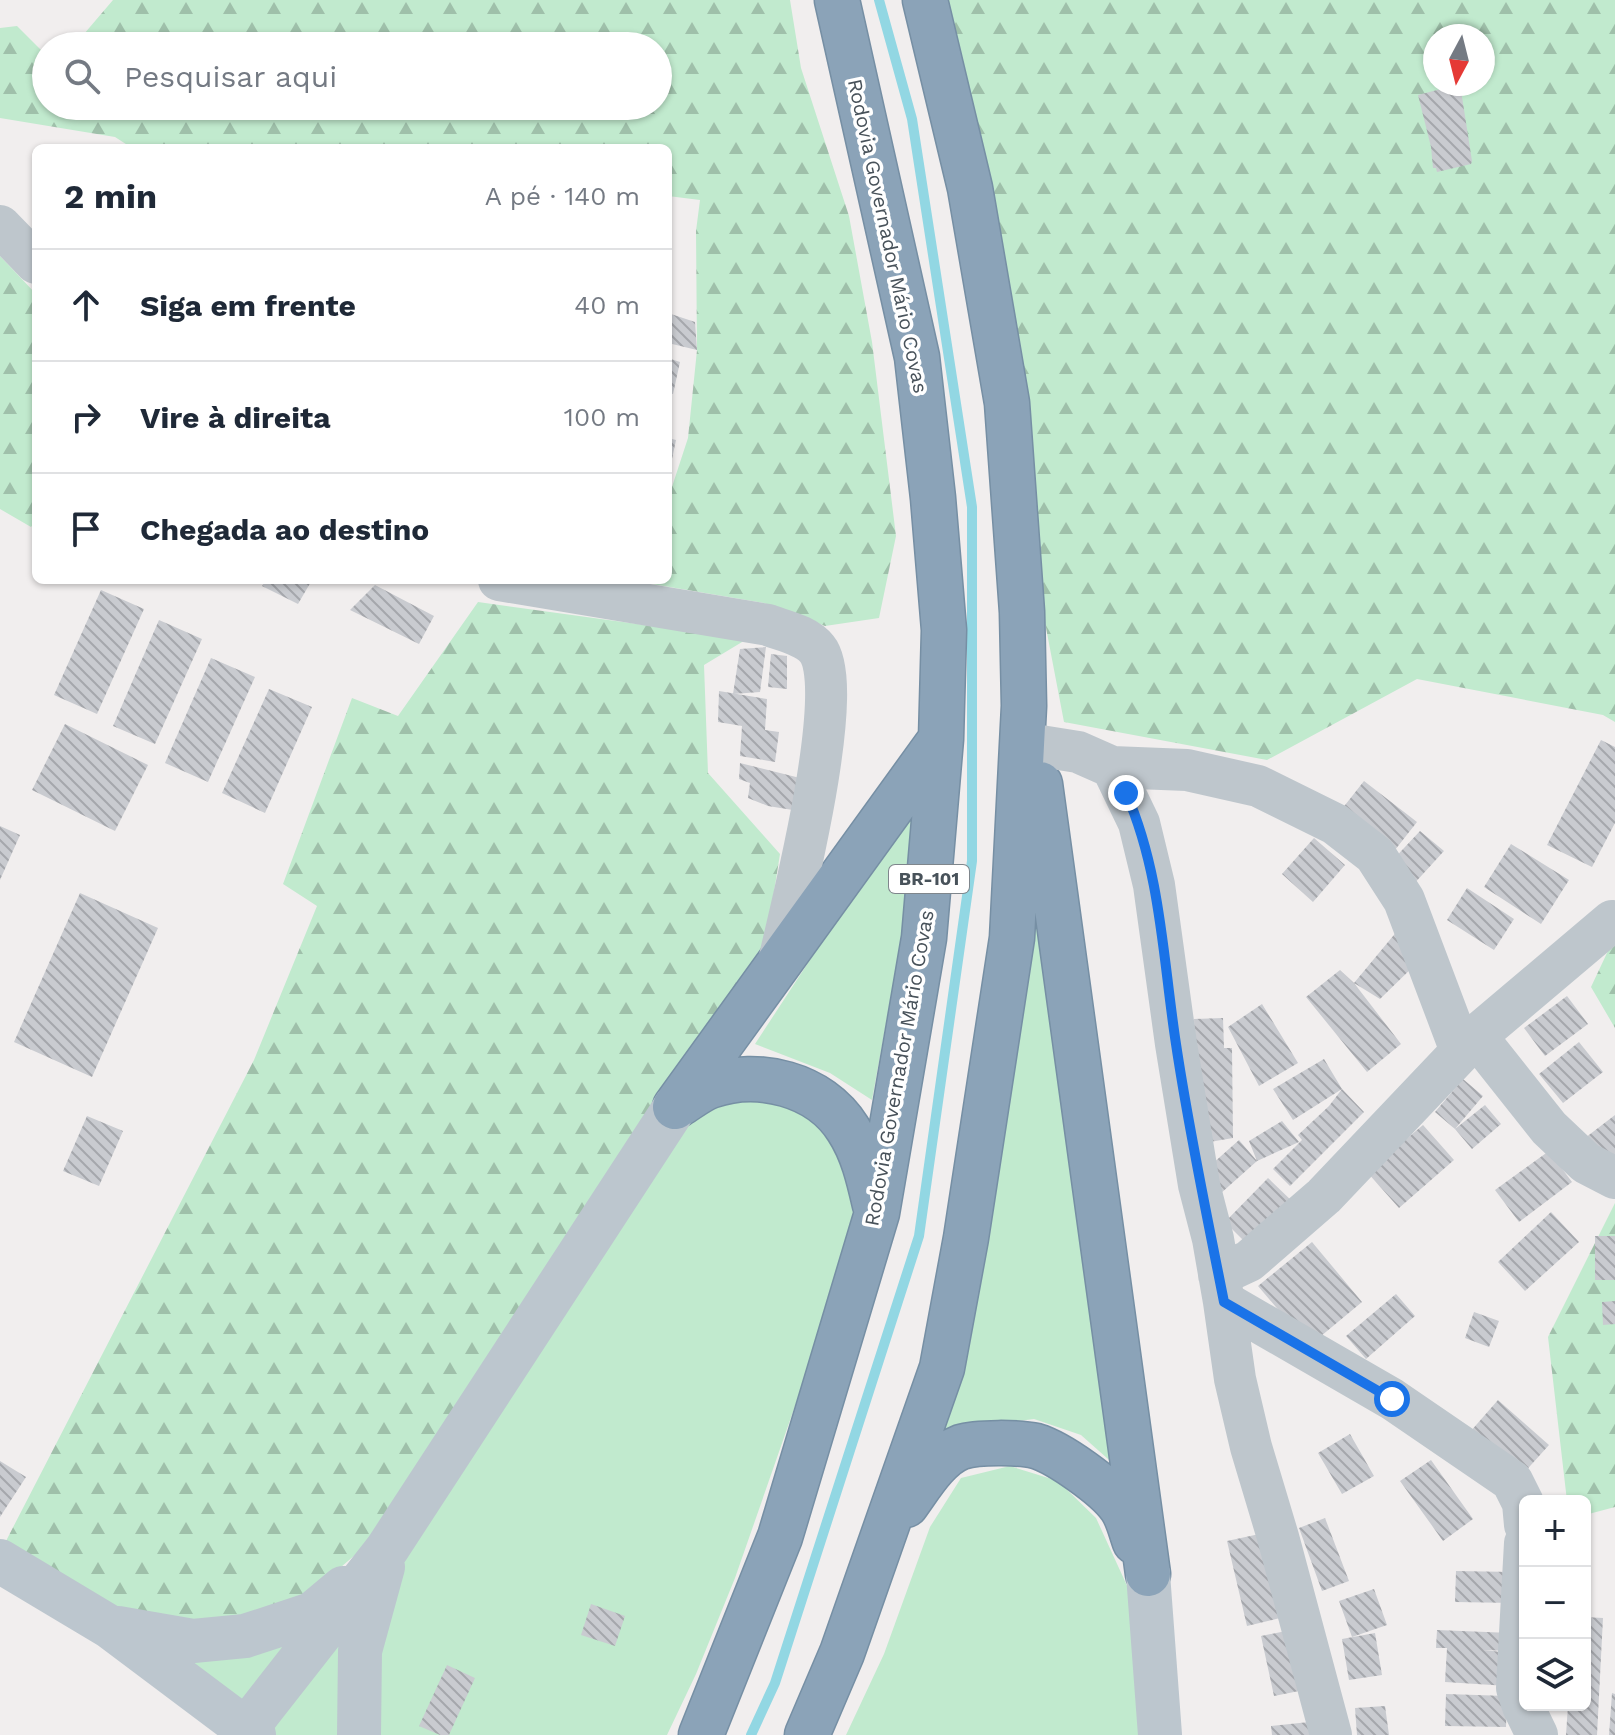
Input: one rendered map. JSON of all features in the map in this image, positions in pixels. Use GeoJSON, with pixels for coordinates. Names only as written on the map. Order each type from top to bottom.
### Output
{"type":"FeatureCollection","features":[{"type":"Feature","properties":{"kind":"highway","name":"Rodovia Governador Mário Covas"},"geometry":{"type":"LineString","coordinates":[[701,1735],[780,1537],[877,1213],[924,938],[941,739],[944,630],[917,357],[837,0]]}},
{"type":"Feature","properties":{"kind":"highway"},"geometry":{"type":"LineString","coordinates":[[925,0],[970,188],[1007,403],[1029,725],[1148,1574]]}},
{"type":"Feature","properties":{"kind":"highway"},"geometry":{"type":"LineString","coordinates":[[807,1735],[842,1653],[942,1368],[966,1238],[1012,938],[1029,725]]}},
{"type":"Feature","properties":{"kind":"highway"},"geometry":{"type":"LineString","coordinates":[[675,1107],[941,739]]}},
{"type":"Feature","properties":{"kind":"highway"},"geometry":{"type":"LineString","coordinates":[[675,1107],[709,1086],[747,1078],[786,1082],[820,1099],[848,1127],[865,1162],[877,1213]]}},
{"type":"Feature","properties":{"kind":"highway"},"geometry":{"type":"LineString","coordinates":[[887,1529],[937,1465],[961,1448],[998,1443],[1036,1446],[1099,1484],[1122,1508],[1148,1574]]}},
{"type":"Feature","properties":{"kind":"main road"},"geometry":{"type":"LineString","coordinates":[[0,1561],[110,1627],[250,1732],[387,1549],[675,1107]]}},
{"type":"Feature","properties":{"kind":"main road"},"geometry":{"type":"LineString","coordinates":[[110,1627],[193,1641],[245,1636],[312,1614],[387,1549]]}},
{"type":"Feature","properties":{"kind":"main road"},"geometry":{"type":"LineString","coordinates":[[359,1735],[360,1651],[387,1549]]}},
{"type":"Feature","properties":{"kind":"main road"},"geometry":{"type":"LineString","coordinates":[[1148,1574],[1160,1735]]}},
{"type":"Feature","properties":{"kind":"street"},"geometry":{"type":"LineString","coordinates":[[0,226],[32,259]]}},
{"type":"Feature","properties":{"kind":"street"},"geometry":{"type":"LineString","coordinates":[[523,584],[768,625],[804,639],[817,648],[824,661],[827,685],[823,730],[810,826],[779,961]]}},
{"type":"Feature","properties":{"kind":"street"},"geometry":{"type":"LineString","coordinates":[[1029,725],[1112,767],[1187,770],[1258,786],[1335,824],[1375,855],[1404,900],[1468,1043],[1586,1163],[1615,1178]]}},
{"type":"Feature","properties":{"kind":"street"},"geometry":{"type":"LineString","coordinates":[[1112,767],[1139,823],[1154,885],[1196,1169],[1222,1289],[1235,1379],[1331,1735]]}},
{"type":"Feature","properties":{"kind":"street"},"geometry":{"type":"LineString","coordinates":[[1222,1289],[1249,1261],[1324,1196],[1468,1043],[1612,921]]}},
{"type":"Feature","properties":{"kind":"street"},"geometry":{"type":"LineString","coordinates":[[1222,1289],[1512,1481],[1519,1495]]}},
{"type":"Feature","properties":{"kind":"street"},"geometry":{"type":"LineString","coordinates":[[1524,1567],[1517,1688],[1537,1735]]}},
{"type":"Feature","properties":{"kind":"green space"},"geometry":{"type":"Polygon","coordinates":[[[113,0],[790,0],[801,68],[849,216],[872,342],[896,536],[879,618],[825,626],[764,603],[652,584],[672,584],[672,487],[688,438],[697,350],[696,231],[700,200],[672,196],[672,144],[126,144],[115,137],[0,118],[0,28],[17,26],[32,41],[32,120],[672,120],[672,32],[86,32],[113,0]]]}},
{"type":"Feature","properties":{"kind":"green space"},"geometry":{"type":"Polygon","coordinates":[[[926,0],[1615,0],[1615,722],[1603,715],[1417,679],[1267,760],[1064,722],[926,0]]]}},
{"type":"Feature","properties":{"kind":"green space"},"geometry":{"type":"Polygon","coordinates":[[[0,256],[32,290],[32,526],[0,509],[0,256]]]}},
{"type":"Feature","properties":{"kind":"green space"},"geometry":{"type":"Polygon","coordinates":[[[478,602],[747,639],[704,665],[708,773],[780,854],[764,955],[369,1543],[306,1597],[241,1619],[174,1619],[109,1613],[6,1541],[254,1060],[317,906],[283,884],[352,698],[398,716],[478,602]]]}},
{"type":"Feature","properties":{"kind":"green space"},"geometry":{"type":"Polygon","coordinates":[[[919,793],[901,941],[872,1100],[830,1073],[755,1044],[919,793]]]}},
{"type":"Feature","properties":{"kind":"green space"},"geometry":{"type":"Polygon","coordinates":[[[1033,838],[1117,1467],[1081,1435],[1034,1419],[980,1426],[942,1438],[990,1204],[1033,838]]]}},
{"type":"Feature","properties":{"kind":"green space"},"geometry":{"type":"Polygon","coordinates":[[[1615,936],[1615,1028],[1591,987],[1615,936]]]}},
{"type":"Feature","properties":{"kind":"green space"},"geometry":{"type":"Polygon","coordinates":[[[742,1098],[804,1109],[838,1144],[862,1214],[735,1578],[667,1735],[374,1735],[371,1702],[398,1555],[687,1116],[742,1098]]]}},
{"type":"Feature","properties":{"kind":"green space"},"geometry":{"type":"Polygon","coordinates":[[[1615,1203],[1615,1507],[1591,1513],[1591,1495],[1566,1495],[1548,1337],[1615,1203]]]}},
{"type":"Feature","properties":{"kind":"green space"},"geometry":{"type":"Polygon","coordinates":[[[1010,1466],[1058,1481],[1096,1518],[1129,1590],[1139,1735],[846,1735],[884,1654],[930,1527],[961,1478],[1010,1466]]]}},
{"type":"Feature","properties":{"kind":"green space"},"geometry":{"type":"Polygon","coordinates":[[[375,1572],[356,1735],[264,1735],[375,1572]]]}},
{"type":"Feature","properties":{"kind":"green space"},"geometry":{"type":"Polygon","coordinates":[[[314,1623],[243,1720],[128,1636],[314,1623]]]}},
{"type":"Feature","properties":{"kind":"building"},"geometry":{"type":"Polygon","coordinates":[[[1418,95],[1462,96],[1471,164],[1437,172],[1433,168],[1418,95]]]}},
{"type":"Feature","properties":{"kind":"building"},"geometry":{"type":"Polygon","coordinates":[[[672,314],[695,322],[697,350],[672,344],[672,314]]]}},
{"type":"Feature","properties":{"kind":"building"},"geometry":{"type":"Polygon","coordinates":[[[672,359],[680,362],[672,394],[672,359]]]}},
{"type":"Feature","properties":{"kind":"building"},"geometry":{"type":"Polygon","coordinates":[[[263,584],[310,584],[298,604],[262,586],[263,584]]]}},
{"type":"Feature","properties":{"kind":"building"},"geometry":{"type":"Polygon","coordinates":[[[375,585],[434,616],[419,644],[350,610],[375,585]]]}},
{"type":"Feature","properties":{"kind":"building"},"geometry":{"type":"Polygon","coordinates":[[[101,590],[144,609],[97,714],[54,695],[101,590]]]}},
{"type":"Feature","properties":{"kind":"building"},"geometry":{"type":"Polygon","coordinates":[[[159,620],[202,639],[155,744],[113,726],[159,620]]]}},
{"type":"Feature","properties":{"kind":"building"},"geometry":{"type":"Polygon","coordinates":[[[766,647],[760,692],[733,694],[740,649],[766,647]]]}},
{"type":"Feature","properties":{"kind":"building"},"geometry":{"type":"Polygon","coordinates":[[[771,654],[787,656],[787,689],[768,687],[771,654]]]}},
{"type":"Feature","properties":{"kind":"building"},"geometry":{"type":"Polygon","coordinates":[[[211,658],[255,677],[208,782],[165,763],[211,658]]]}},
{"type":"Feature","properties":{"kind":"building"},"geometry":{"type":"Polygon","coordinates":[[[269,689],[312,707],[265,813],[222,793],[269,689]]]}},
{"type":"Feature","properties":{"kind":"building"},"geometry":{"type":"Polygon","coordinates":[[[719,691],[767,699],[765,730],[779,732],[775,762],[740,756],[742,726],[718,722],[719,691]]]}},
{"type":"Feature","properties":{"kind":"building"},"geometry":{"type":"Polygon","coordinates":[[[65,724],[148,765],[115,831],[32,790],[65,724]]]}},
{"type":"Feature","properties":{"kind":"building"},"geometry":{"type":"Polygon","coordinates":[[[1601,740],[1615,747],[1615,823],[1592,867],[1547,845],[1601,740]]]}},
{"type":"Feature","properties":{"kind":"building"},"geometry":{"type":"Polygon","coordinates":[[[740,763],[804,779],[799,811],[768,806],[748,798],[750,783],[739,779],[740,763]]]}},
{"type":"Feature","properties":{"kind":"building"},"geometry":{"type":"Polygon","coordinates":[[[1364,781],[1417,822],[1391,855],[1338,814],[1364,781]]]}},
{"type":"Feature","properties":{"kind":"building"},"geometry":{"type":"Polygon","coordinates":[[[0,826],[20,835],[0,880],[0,826]]]}},
{"type":"Feature","properties":{"kind":"building"},"geometry":{"type":"Polygon","coordinates":[[[1420,831],[1444,851],[1412,886],[1389,864],[1420,831]]]}},
{"type":"Feature","properties":{"kind":"building"},"geometry":{"type":"Polygon","coordinates":[[[1314,838],[1345,865],[1313,902],[1282,874],[1314,838]]]}},
{"type":"Feature","properties":{"kind":"building"},"geometry":{"type":"Polygon","coordinates":[[[1511,844],[1569,880],[1541,924],[1484,887],[1511,844]]]}},
{"type":"Feature","properties":{"kind":"building"},"geometry":{"type":"Polygon","coordinates":[[[1467,888],[1514,919],[1494,950],[1447,920],[1467,888]]]}},
{"type":"Feature","properties":{"kind":"building"},"geometry":{"type":"Polygon","coordinates":[[[80,893],[158,928],[92,1077],[14,1042],[80,893]]]}},
{"type":"Feature","properties":{"kind":"building"},"geometry":{"type":"Polygon","coordinates":[[[1398,930],[1419,961],[1380,999],[1354,983],[1398,930]]]}},
{"type":"Feature","properties":{"kind":"building"},"geometry":{"type":"Polygon","coordinates":[[[1340,970],[1354,983],[1401,1044],[1367,1072],[1306,997],[1340,970]]]}},
{"type":"Feature","properties":{"kind":"building"},"geometry":{"type":"Polygon","coordinates":[[[1567,996],[1588,1024],[1545,1056],[1524,1028],[1567,996]]]}},
{"type":"Feature","properties":{"kind":"building"},"geometry":{"type":"Polygon","coordinates":[[[1262,1004],[1298,1063],[1259,1086],[1228,1027],[1262,1004]]]}},
{"type":"Feature","properties":{"kind":"building"},"geometry":{"type":"Polygon","coordinates":[[[1223,1018],[1224,1048],[1232,1048],[1233,1138],[1198,1144],[1194,1019],[1223,1018]]]}},
{"type":"Feature","properties":{"kind":"building"},"geometry":{"type":"Polygon","coordinates":[[[1579,1042],[1603,1072],[1563,1103],[1539,1074],[1579,1042]]]}},
{"type":"Feature","properties":{"kind":"building"},"geometry":{"type":"Polygon","coordinates":[[[1324,1059],[1342,1089],[1293,1120],[1273,1089],[1324,1059]]]}},
{"type":"Feature","properties":{"kind":"building"},"geometry":{"type":"Polygon","coordinates":[[[1463,1079],[1483,1096],[1455,1129],[1435,1112],[1463,1079]]]}},
{"type":"Feature","properties":{"kind":"building"},"geometry":{"type":"Polygon","coordinates":[[[1342,1089],[1364,1112],[1290,1186],[1273,1169],[1302,1140],[1298,1135],[1342,1089]]]}},
{"type":"Feature","properties":{"kind":"building"},"geometry":{"type":"Polygon","coordinates":[[[1485,1105],[1501,1124],[1472,1149],[1455,1129],[1485,1105]]]}},
{"type":"Feature","properties":{"kind":"building"},"geometry":{"type":"Polygon","coordinates":[[[1615,1115],[1615,1157],[1585,1138],[1615,1115]]]}},
{"type":"Feature","properties":{"kind":"building"},"geometry":{"type":"Polygon","coordinates":[[[87,1116],[123,1131],[99,1186],[63,1171],[87,1116]]]}},
{"type":"Feature","properties":{"kind":"building"},"geometry":{"type":"Polygon","coordinates":[[[1282,1121],[1299,1142],[1257,1161],[1249,1141],[1282,1121]]]}},
{"type":"Feature","properties":{"kind":"building"},"geometry":{"type":"Polygon","coordinates":[[[1423,1125],[1454,1160],[1399,1208],[1367,1172],[1423,1125]]]}},
{"type":"Feature","properties":{"kind":"building"},"geometry":{"type":"Polygon","coordinates":[[[1239,1140],[1257,1161],[1220,1194],[1202,1173],[1239,1140]]]}},
{"type":"Feature","properties":{"kind":"building"},"geometry":{"type":"Polygon","coordinates":[[[1549,1151],[1572,1182],[1519,1222],[1495,1190],[1549,1151]]]}},
{"type":"Feature","properties":{"kind":"building"},"geometry":{"type":"Polygon","coordinates":[[[1268,1178],[1294,1203],[1250,1247],[1225,1222],[1268,1178]]]}},
{"type":"Feature","properties":{"kind":"building"},"geometry":{"type":"Polygon","coordinates":[[[1551,1212],[1579,1242],[1525,1291],[1498,1262],[1551,1212]]]}},
{"type":"Feature","properties":{"kind":"building"},"geometry":{"type":"Polygon","coordinates":[[[1595,1236],[1615,1236],[1615,1280],[1595,1280],[1595,1236]]]}},
{"type":"Feature","properties":{"kind":"building"},"geometry":{"type":"Polygon","coordinates":[[[1312,1242],[1362,1302],[1309,1346],[1258,1286],[1312,1242]]]}},
{"type":"Feature","properties":{"kind":"building"},"geometry":{"type":"Polygon","coordinates":[[[1396,1294],[1415,1316],[1366,1359],[1346,1336],[1396,1294]]]}},
{"type":"Feature","properties":{"kind":"building"},"geometry":{"type":"Polygon","coordinates":[[[1615,1301],[1615,1324],[1603,1325],[1602,1302],[1615,1301]]]}},
{"type":"Feature","properties":{"kind":"building"},"geometry":{"type":"Polygon","coordinates":[[[1474,1312],[1499,1321],[1489,1347],[1465,1338],[1474,1312]]]}},
{"type":"Feature","properties":{"kind":"building"},"geometry":{"type":"Polygon","coordinates":[[[1498,1400],[1549,1445],[1521,1476],[1470,1432],[1498,1400]]]}},
{"type":"Feature","properties":{"kind":"building"},"geometry":{"type":"Polygon","coordinates":[[[1350,1434],[1374,1476],[1342,1494],[1318,1453],[1350,1434]]]}},
{"type":"Feature","properties":{"kind":"building"},"geometry":{"type":"Polygon","coordinates":[[[1431,1460],[1473,1519],[1443,1541],[1400,1481],[1431,1460]]]}},
{"type":"Feature","properties":{"kind":"building"},"geometry":{"type":"Polygon","coordinates":[[[0,1461],[26,1477],[0,1517],[0,1461]]]}},
{"type":"Feature","properties":{"kind":"building"},"geometry":{"type":"Polygon","coordinates":[[[1325,1518],[1349,1581],[1322,1591],[1299,1528],[1325,1518]]]}},
{"type":"Feature","properties":{"kind":"building"},"geometry":{"type":"Polygon","coordinates":[[[1264,1533],[1284,1617],[1247,1626],[1227,1541],[1264,1533]]]}},
{"type":"Feature","properties":{"kind":"building"},"geometry":{"type":"Polygon","coordinates":[[[1456,1571],[1514,1572],[1514,1603],[1455,1602],[1456,1571]]]}},
{"type":"Feature","properties":{"kind":"building"},"geometry":{"type":"Polygon","coordinates":[[[1374,1589],[1387,1625],[1352,1637],[1339,1601],[1374,1589]]]}},
{"type":"Feature","properties":{"kind":"building"},"geometry":{"type":"Polygon","coordinates":[[[591,1604],[625,1616],[615,1646],[581,1635],[591,1604]]]}},
{"type":"Feature","properties":{"kind":"building"},"geometry":{"type":"Polygon","coordinates":[[[1591,1617],[1603,1618],[1597,1735],[1566,1735],[1568,1711],[1591,1711],[1591,1617]]]}},
{"type":"Feature","properties":{"kind":"building"},"geometry":{"type":"Polygon","coordinates":[[[1296,1629],[1309,1689],[1274,1696],[1261,1636],[1296,1629]]]}},
{"type":"Feature","properties":{"kind":"building"},"geometry":{"type":"Polygon","coordinates":[[[1437,1630],[1511,1633],[1511,1651],[1483,1650],[1511,1653],[1508,1686],[1445,1682],[1447,1648],[1436,1648],[1437,1630]]]}},
{"type":"Feature","properties":{"kind":"building"},"geometry":{"type":"Polygon","coordinates":[[[1375,1633],[1382,1675],[1349,1680],[1342,1639],[1375,1633]]]}},
{"type":"Feature","properties":{"kind":"building"},"geometry":{"type":"Polygon","coordinates":[[[447,1665],[475,1678],[449,1735],[440,1735],[419,1726],[447,1665]]]}},
{"type":"Feature","properties":{"kind":"building"},"geometry":{"type":"Polygon","coordinates":[[[1612,1693],[1615,1694],[1615,1735],[1609,1735],[1612,1693]]]}},
{"type":"Feature","properties":{"kind":"building"},"geometry":{"type":"Polygon","coordinates":[[[1446,1694],[1507,1696],[1506,1727],[1445,1726],[1446,1694]]]}},
{"type":"Feature","properties":{"kind":"building"},"geometry":{"type":"Polygon","coordinates":[[[1385,1706],[1389,1735],[1357,1735],[1355,1708],[1385,1706]]]}},
{"type":"Feature","properties":{"kind":"building"},"geometry":{"type":"Polygon","coordinates":[[[1309,1722],[1310,1735],[1272,1735],[1271,1726],[1309,1722]]]}},
{"type":"Feature","properties":{"kind":"waterway"},"geometry":{"type":"LineString","coordinates":[[751,1735],[775,1683],[919,1236],[972,861],[972,507],[912,119],[879,0]]}},
{"type":"Feature","properties":{"kind":"route"},"geometry":{"type":"LineString","coordinates":[[1126,793],[1139,823],[1154,885],[1199,1185],[1213,1239],[1224,1302],[1392,1399]]}}]}
